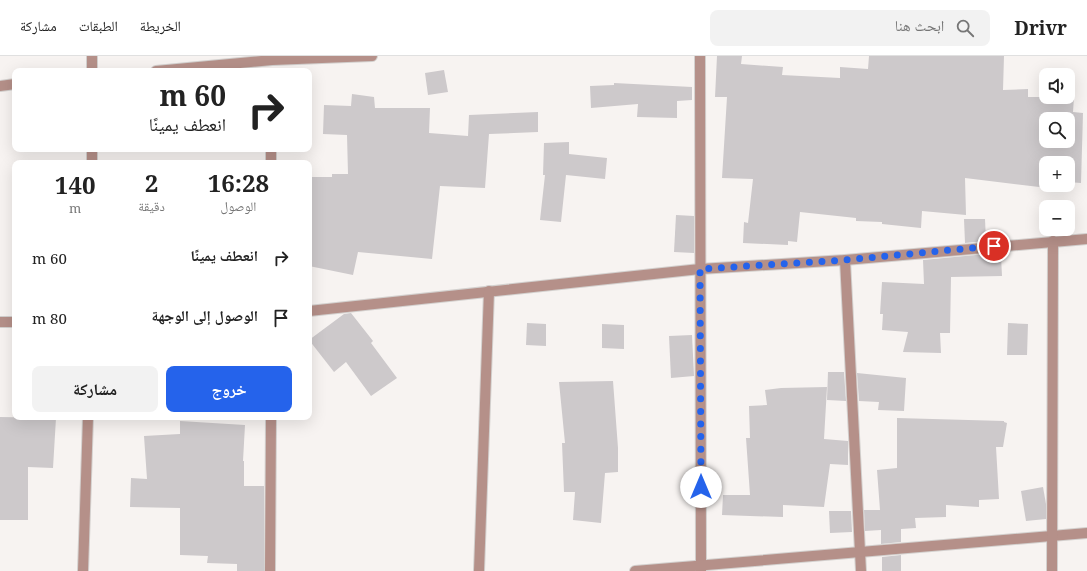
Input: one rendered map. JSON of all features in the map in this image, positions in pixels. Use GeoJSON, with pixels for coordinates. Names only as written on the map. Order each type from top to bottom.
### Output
{"type":"FeatureCollection","features":[{"type":"Feature","properties":{"kind":"street"},"geometry":{"type":"LineString","coordinates":[[92,56],[92,68]]}},
{"type":"Feature","properties":{"kind":"street"},"geometry":{"type":"LineString","coordinates":[[183,68],[272,58],[372,56]]}},
{"type":"Feature","properties":{"kind":"street"},"geometry":{"type":"LineString","coordinates":[[700,56],[701,568]]}},
{"type":"Feature","properties":{"kind":"street"},"geometry":{"type":"LineString","coordinates":[[0,86],[12,84]]}},
{"type":"Feature","properties":{"kind":"street"},"geometry":{"type":"LineString","coordinates":[[312,311],[700,269],[845,260],[1087,238]]}},
{"type":"Feature","properties":{"kind":"street"},"geometry":{"type":"LineString","coordinates":[[1052,571],[1053,241]]}},
{"type":"Feature","properties":{"kind":"street"},"geometry":{"type":"LineString","coordinates":[[845,260],[861,571]]}},
{"type":"Feature","properties":{"kind":"street"},"geometry":{"type":"LineString","coordinates":[[478,571],[489,291]]}},
{"type":"Feature","properties":{"kind":"street"},"geometry":{"type":"LineString","coordinates":[[0,322],[12,322]]}},
{"type":"Feature","properties":{"kind":"street"},"geometry":{"type":"LineString","coordinates":[[83,571],[88,420]]}},
{"type":"Feature","properties":{"kind":"street"},"geometry":{"type":"LineString","coordinates":[[270,571],[271,420]]}},
{"type":"Feature","properties":{"kind":"street"},"geometry":{"type":"LineString","coordinates":[[636,571],[701,568],[861,552],[1087,533]]}},
{"type":"Feature","properties":{"kind":"building"},"geometry":{"type":"Polygon","coordinates":[[[717,56],[742,56],[741,64],[783,67],[782,75],[840,78],[840,67],[868,69],[869,56],[1004,56],[1003,90],[1028,89],[1028,97],[1039,97],[1039,104],[1074,104],[1073,112],[1039,112],[1039,148],[1075,148],[1075,112],[1083,113],[1081,183],[1075,183],[1075,156],[1039,156],[1039,187],[965,178],[966,215],[922,211],[921,228],[882,224],[882,222],[856,221],[856,218],[800,212],[797,242],[788,241],[788,245],[743,243],[744,222],[748,223],[753,179],[722,178],[727,97],[715,97],[717,56]]]}},
{"type":"Feature","properties":{"kind":"building"},"geometry":{"type":"Polygon","coordinates":[[[444,70],[448,92],[428,95],[425,73],[444,70]]]}},
{"type":"Feature","properties":{"kind":"building"},"geometry":{"type":"Polygon","coordinates":[[[614,83],[692,87],[692,100],[677,101],[677,118],[637,117],[638,104],[591,108],[590,86],[614,85],[614,83]]]}},
{"type":"Feature","properties":{"kind":"building"},"geometry":{"type":"Polygon","coordinates":[[[352,94],[374,97],[375,108],[430,108],[429,133],[468,136],[469,115],[538,112],[538,132],[489,134],[485,188],[440,186],[432,259],[358,252],[353,275],[312,267],[312,177],[332,177],[332,174],[348,174],[347,135],[323,134],[324,105],[351,106],[352,94]]]}},
{"type":"Feature","properties":{"kind":"building"},"geometry":{"type":"Polygon","coordinates":[[[569,142],[569,154],[607,158],[605,179],[566,175],[561,222],[540,220],[545,175],[543,175],[544,143],[569,142]]]}},
{"type":"Feature","properties":{"kind":"building"},"geometry":{"type":"Polygon","coordinates":[[[676,215],[694,216],[694,253],[674,252],[676,215]]]}},
{"type":"Feature","properties":{"kind":"building"},"geometry":{"type":"Polygon","coordinates":[[[964,219],[985,219],[986,241],[965,243],[964,219]]]}},
{"type":"Feature","properties":{"kind":"building"},"geometry":{"type":"Polygon","coordinates":[[[986,254],[986,257],[1001,256],[1002,276],[951,277],[950,333],[940,333],[941,353],[903,352],[908,332],[882,330],[883,314],[880,314],[882,282],[924,284],[923,260],[986,254]]]}},
{"type":"Feature","properties":{"kind":"building"},"geometry":{"type":"Polygon","coordinates":[[[351,313],[373,341],[371,343],[397,378],[371,396],[346,362],[334,372],[312,344],[312,338],[344,314],[351,313]]]}},
{"type":"Feature","properties":{"kind":"building"},"geometry":{"type":"Polygon","coordinates":[[[527,323],[546,324],[546,346],[526,345],[527,323]]]}},
{"type":"Feature","properties":{"kind":"building"},"geometry":{"type":"Polygon","coordinates":[[[1008,323],[1028,324],[1027,355],[1007,355],[1008,323]]]}},
{"type":"Feature","properties":{"kind":"building"},"geometry":{"type":"Polygon","coordinates":[[[602,324],[624,325],[624,349],[602,348],[602,324]]]}},
{"type":"Feature","properties":{"kind":"building"},"geometry":{"type":"Polygon","coordinates":[[[692,335],[694,376],[671,378],[669,336],[692,335]]]}},
{"type":"Feature","properties":{"kind":"building"},"geometry":{"type":"Polygon","coordinates":[[[828,372],[844,372],[846,401],[827,400],[828,372]]]}},
{"type":"Feature","properties":{"kind":"building"},"geometry":{"type":"Polygon","coordinates":[[[857,373],[906,378],[904,411],[878,410],[879,402],[859,401],[857,373]]]}},
{"type":"Feature","properties":{"kind":"building"},"geometry":{"type":"Polygon","coordinates":[[[613,381],[618,448],[618,472],[605,473],[601,523],[573,520],[575,492],[564,492],[562,443],[565,443],[559,382],[613,381]]]}},
{"type":"Feature","properties":{"kind":"building"},"geometry":{"type":"Polygon","coordinates":[[[827,387],[824,439],[848,441],[848,465],[830,464],[824,507],[783,505],[783,517],[722,515],[723,495],[750,495],[746,438],[750,438],[749,406],[767,405],[765,390],[781,388],[827,387]]]}},
{"type":"Feature","properties":{"kind":"building"},"geometry":{"type":"Polygon","coordinates":[[[0,417],[12,417],[12,420],[56,420],[53,468],[28,467],[28,520],[0,520],[0,417]]]}},
{"type":"Feature","properties":{"kind":"building"},"geometry":{"type":"Polygon","coordinates":[[[897,418],[1004,421],[1007,423],[1003,447],[996,447],[999,499],[979,500],[979,507],[946,505],[946,517],[915,518],[916,528],[901,529],[901,542],[881,544],[881,530],[865,531],[864,510],[880,510],[877,470],[897,468],[897,418]]]}},
{"type":"Feature","properties":{"kind":"building"},"geometry":{"type":"Polygon","coordinates":[[[180,421],[245,425],[243,461],[244,486],[264,486],[264,571],[237,571],[237,564],[207,563],[208,556],[180,555],[180,508],[130,507],[131,478],[147,479],[144,436],[180,434],[180,421]]]}},
{"type":"Feature","properties":{"kind":"building"},"geometry":{"type":"Polygon","coordinates":[[[1043,487],[1046,504],[1046,519],[1026,521],[1021,491],[1043,487]]]}},
{"type":"Feature","properties":{"kind":"building"},"geometry":{"type":"Polygon","coordinates":[[[829,511],[851,511],[852,532],[830,533],[829,511]]]}},
{"type":"Feature","properties":{"kind":"building"},"geometry":{"type":"Polygon","coordinates":[[[901,555],[901,571],[882,571],[882,557],[901,555]]]}},
{"type":"Feature","properties":{"kind":"route"},"geometry":{"type":"LineString","coordinates":[[701,487],[700,269],[845,260],[994,246]]}}]}
